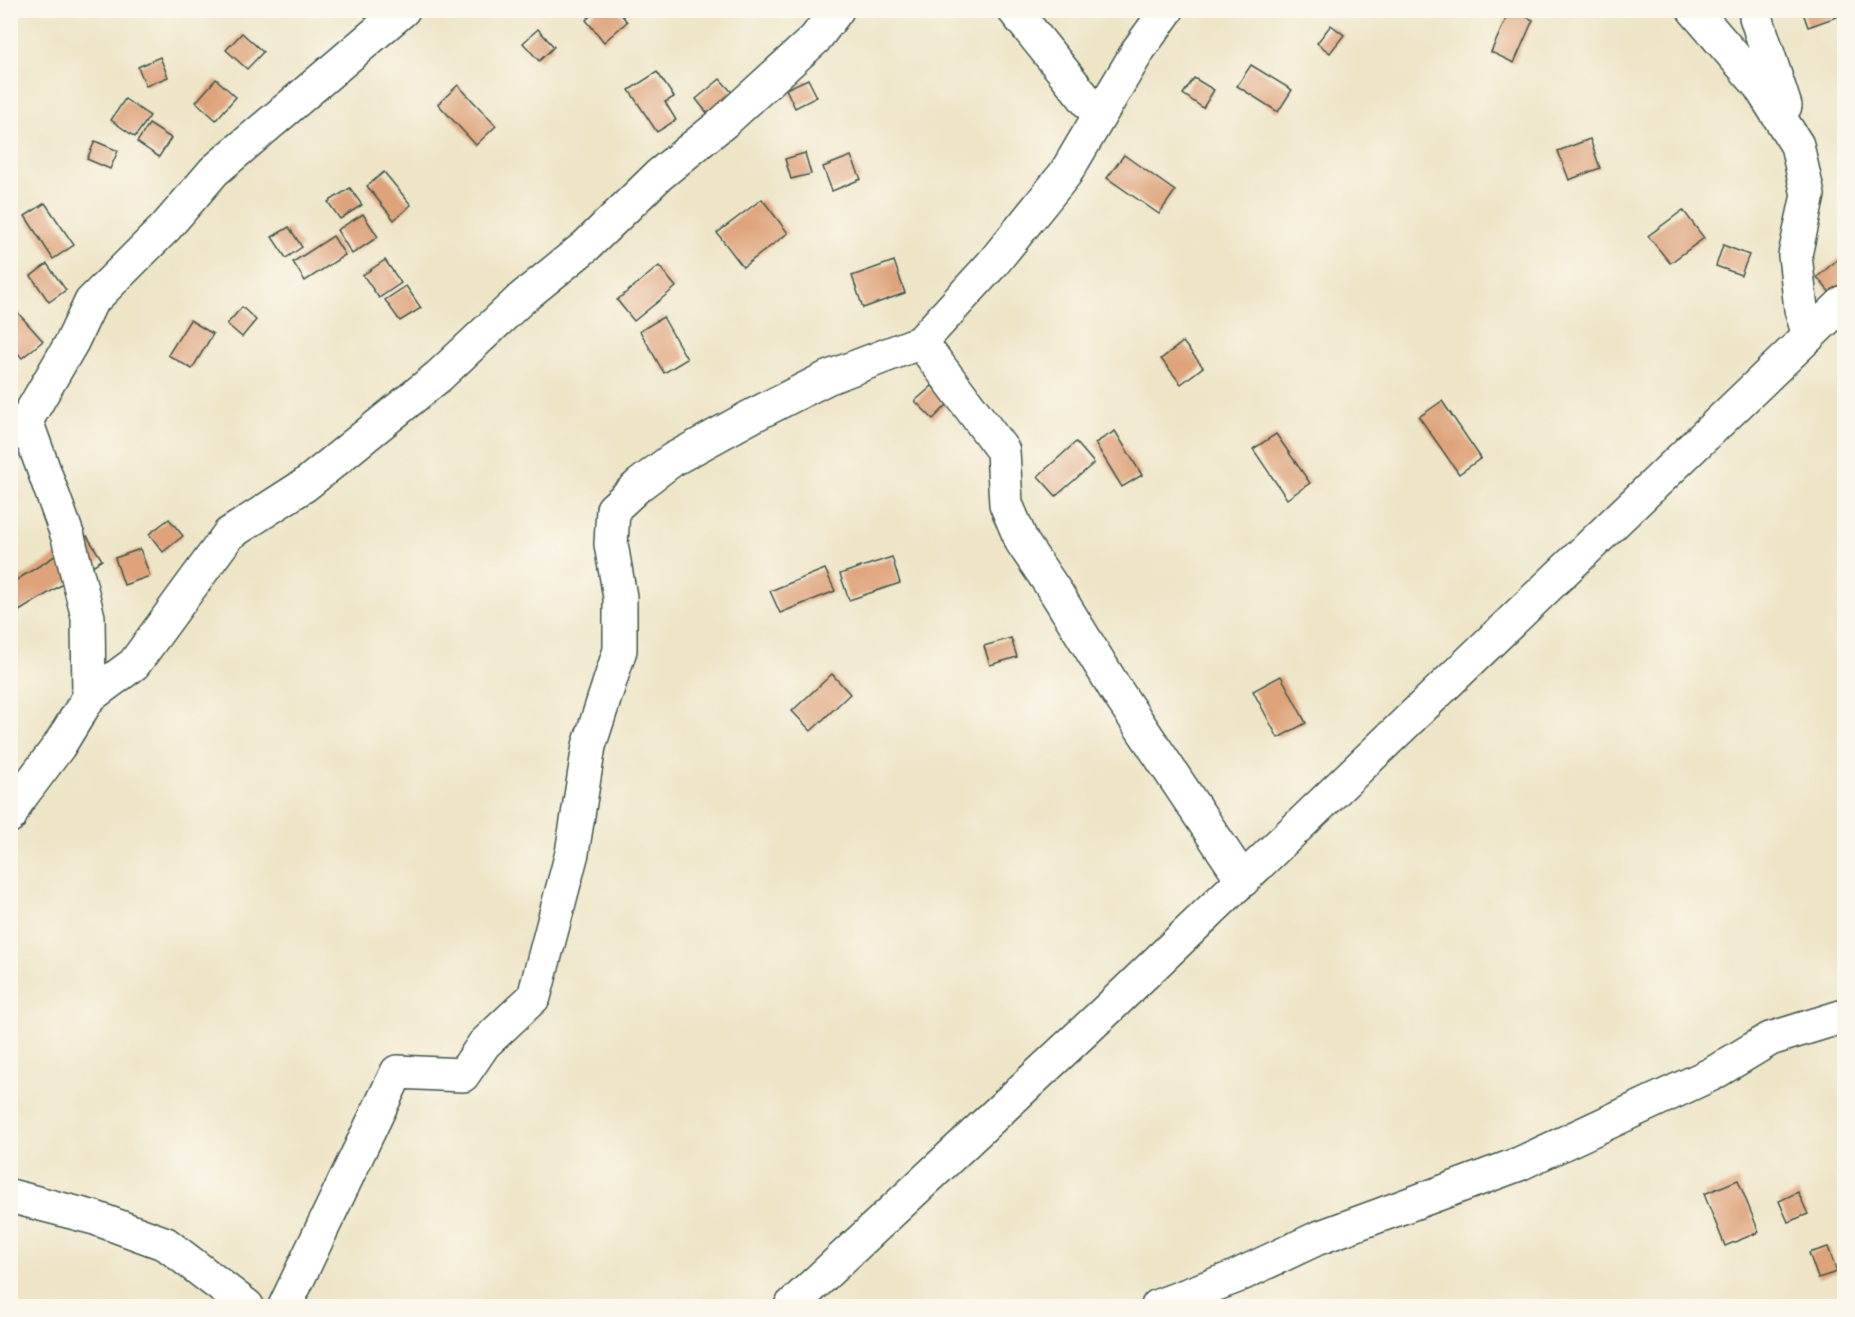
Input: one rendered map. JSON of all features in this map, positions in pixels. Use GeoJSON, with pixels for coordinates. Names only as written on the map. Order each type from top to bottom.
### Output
{"type":"FeatureCollection","features":[{"type":"Feature","properties":{"kind":"street"},"geometry":{"type":"LineString","coordinates":[[89,697],[88,617],[68,537],[18,428],[72,342],[91,302],[166,226],[214,171],[403,10]]}},
{"type":"Feature","properties":{"kind":"street"},"geometry":{"type":"LineString","coordinates":[[10,816],[16,803],[59,746],[89,697],[134,664],[229,534],[305,485],[439,376],[522,298],[585,246],[659,175],[724,122],[815,39],[837,10]]}},
{"type":"Feature","properties":{"kind":"street"},"geometry":{"type":"LineString","coordinates":[[1014,10],[1099,116]]}},
{"type":"Feature","properties":{"kind":"street"},"geometry":{"type":"LineString","coordinates":[[285,1306],[397,1072],[463,1076],[484,1044],[534,997],[572,853],[589,746],[620,650],[620,597],[611,544],[613,509],[639,485],[672,460],[742,421],[827,378],[921,342],[993,263],[1065,174],[1139,49],[1167,10]]}},
{"type":"Feature","properties":{"kind":"street"},"geometry":{"type":"LineString","coordinates":[[1694,10],[1759,85],[1797,145]]}},
{"type":"Feature","properties":{"kind":"street"},"geometry":{"type":"LineString","coordinates":[[1757,10],[1756,17],[1797,145],[1808,195],[1795,255],[1801,309],[1809,336]]}},
{"type":"Feature","properties":{"kind":"street"},"geometry":{"type":"LineString","coordinates":[[791,1306],[1243,880],[1845,302]]}},
{"type":"Feature","properties":{"kind":"street"},"geometry":{"type":"LineString","coordinates":[[921,342],[1003,451],[1006,504],[1022,542],[1116,690],[1243,880]]}},
{"type":"Feature","properties":{"kind":"street"},"geometry":{"type":"LineString","coordinates":[[1158,1306],[1235,1277],[1318,1238],[1519,1164],[1712,1074],[1770,1039],[1845,1016]]}},
{"type":"Feature","properties":{"kind":"street"},"geometry":{"type":"LineString","coordinates":[[10,1196],[95,1218],[166,1244],[247,1306]]}},
{"type":"Feature","properties":{"kind":"building"},"geometry":{"type":"Polygon","coordinates":[[[359,10],[385,10],[372,24],[359,10]]]}},
{"type":"Feature","properties":{"kind":"building"},"geometry":{"type":"Polygon","coordinates":[[[597,10],[618,10],[627,22],[604,42],[586,20],[597,10]]]}},
{"type":"Feature","properties":{"kind":"building"},"geometry":{"type":"Polygon","coordinates":[[[1510,10],[1533,20],[1514,63],[1491,52],[1510,10]]]}},
{"type":"Feature","properties":{"kind":"building"},"geometry":{"type":"Polygon","coordinates":[[[1802,10],[1837,10],[1839,16],[1808,27],[1802,10]]]}},
{"type":"Feature","properties":{"kind":"building"},"geometry":{"type":"Polygon","coordinates":[[[1331,25],[1344,35],[1330,53],[1317,43],[1331,25]]]}},
{"type":"Feature","properties":{"kind":"building"},"geometry":{"type":"Polygon","coordinates":[[[538,29],[554,47],[539,61],[523,43],[538,29]]]}},
{"type":"Feature","properties":{"kind":"building"},"geometry":{"type":"Polygon","coordinates":[[[242,33],[263,52],[247,69],[226,50],[242,33]]]}},
{"type":"Feature","properties":{"kind":"building"},"geometry":{"type":"Polygon","coordinates":[[[160,57],[168,77],[146,86],[138,67],[160,57]]]}},
{"type":"Feature","properties":{"kind":"building"},"geometry":{"type":"Polygon","coordinates":[[[1251,65],[1292,90],[1278,112],[1237,86],[1251,65]]]}},
{"type":"Feature","properties":{"kind":"building"},"geometry":{"type":"Polygon","coordinates":[[[657,72],[674,97],[665,102],[676,120],[657,132],[629,90],[657,72]]]}},
{"type":"Feature","properties":{"kind":"building"},"geometry":{"type":"Polygon","coordinates":[[[1194,78],[1214,90],[1203,108],[1183,94],[1194,78]]]}},
{"type":"Feature","properties":{"kind":"building"},"geometry":{"type":"Polygon","coordinates":[[[216,79],[236,97],[216,120],[196,102],[216,79]]]}},
{"type":"Feature","properties":{"kind":"building"},"geometry":{"type":"Polygon","coordinates":[[[720,79],[737,98],[712,119],[696,99],[720,79]]]}},
{"type":"Feature","properties":{"kind":"building"},"geometry":{"type":"Polygon","coordinates":[[[808,79],[817,97],[795,108],[786,89],[808,79]]]}},
{"type":"Feature","properties":{"kind":"building"},"geometry":{"type":"Polygon","coordinates":[[[458,85],[496,126],[476,145],[438,104],[458,85]]]}},
{"type":"Feature","properties":{"kind":"building"},"geometry":{"type":"Polygon","coordinates":[[[125,99],[150,116],[135,137],[111,120],[125,99]]]}},
{"type":"Feature","properties":{"kind":"building"},"geometry":{"type":"Polygon","coordinates":[[[149,124],[171,138],[159,157],[137,142],[149,124]]]}},
{"type":"Feature","properties":{"kind":"building"},"geometry":{"type":"Polygon","coordinates":[[[1590,139],[1600,168],[1569,180],[1558,151],[1590,139]]]}},
{"type":"Feature","properties":{"kind":"building"},"geometry":{"type":"Polygon","coordinates":[[[95,141],[118,151],[110,169],[87,159],[95,141]]]}},
{"type":"Feature","properties":{"kind":"building"},"geometry":{"type":"Polygon","coordinates":[[[805,153],[811,174],[791,179],[785,159],[805,153]]]}},
{"type":"Feature","properties":{"kind":"building"},"geometry":{"type":"Polygon","coordinates":[[[1124,155],[1175,191],[1159,214],[1107,178],[1124,155]]]}},
{"type":"Feature","properties":{"kind":"building"},"geometry":{"type":"Polygon","coordinates":[[[851,156],[861,179],[832,191],[823,167],[851,156]]]}},
{"type":"Feature","properties":{"kind":"building"},"geometry":{"type":"Polygon","coordinates":[[[384,172],[411,205],[394,220],[367,186],[384,172]]]}},
{"type":"Feature","properties":{"kind":"building"},"geometry":{"type":"Polygon","coordinates":[[[350,188],[362,205],[340,219],[328,202],[350,188]]]}},
{"type":"Feature","properties":{"kind":"building"},"geometry":{"type":"Polygon","coordinates":[[[762,199],[788,233],[743,267],[717,233],[762,199]]]}},
{"type":"Feature","properties":{"kind":"building"},"geometry":{"type":"Polygon","coordinates":[[[45,203],[74,245],[53,259],[25,216],[45,203]]]}},
{"type":"Feature","properties":{"kind":"building"},"geometry":{"type":"Polygon","coordinates":[[[1683,210],[1704,238],[1670,263],[1648,236],[1683,210]]]}},
{"type":"Feature","properties":{"kind":"building"},"geometry":{"type":"Polygon","coordinates":[[[363,214],[378,237],[352,254],[337,230],[363,214]]]}},
{"type":"Feature","properties":{"kind":"building"},"geometry":{"type":"Polygon","coordinates":[[[289,227],[302,247],[286,258],[272,237],[289,227]]]}},
{"type":"Feature","properties":{"kind":"building"},"geometry":{"type":"Polygon","coordinates":[[[333,236],[345,255],[305,281],[293,262],[333,236]]]}},
{"type":"Feature","properties":{"kind":"building"},"geometry":{"type":"Polygon","coordinates":[[[1723,245],[1749,255],[1741,275],[1716,266],[1723,245]]]}},
{"type":"Feature","properties":{"kind":"building"},"geometry":{"type":"Polygon","coordinates":[[[1844,254],[1844,292],[1836,300],[1817,277],[1844,254]]]}},
{"type":"Feature","properties":{"kind":"building"},"geometry":{"type":"Polygon","coordinates":[[[385,260],[401,283],[379,298],[363,275],[385,260]]]}},
{"type":"Feature","properties":{"kind":"building"},"geometry":{"type":"Polygon","coordinates":[[[894,261],[905,293],[863,308],[852,276],[894,261]]]}},
{"type":"Feature","properties":{"kind":"building"},"geometry":{"type":"Polygon","coordinates":[[[47,264],[66,290],[49,302],[31,276],[47,264]]]}},
{"type":"Feature","properties":{"kind":"building"},"geometry":{"type":"Polygon","coordinates":[[[659,266],[676,287],[634,321],[617,300],[659,266]]]}},
{"type":"Feature","properties":{"kind":"building"},"geometry":{"type":"Polygon","coordinates":[[[406,286],[421,308],[400,321],[385,300],[406,286]]]}},
{"type":"Feature","properties":{"kind":"building"},"geometry":{"type":"Polygon","coordinates":[[[10,304],[43,341],[22,358],[10,344],[10,304]]]}},
{"type":"Feature","properties":{"kind":"building"},"geometry":{"type":"Polygon","coordinates":[[[242,307],[256,320],[242,337],[227,324],[242,307]]]}},
{"type":"Feature","properties":{"kind":"building"},"geometry":{"type":"Polygon","coordinates":[[[663,317],[687,359],[664,373],[640,331],[663,317]]]}},
{"type":"Feature","properties":{"kind":"building"},"geometry":{"type":"Polygon","coordinates":[[[190,320],[213,334],[192,369],[168,355],[190,320]]]}},
{"type":"Feature","properties":{"kind":"building"},"geometry":{"type":"Polygon","coordinates":[[[1183,342],[1203,367],[1181,384],[1161,359],[1183,342]]]}},
{"type":"Feature","properties":{"kind":"building"},"geometry":{"type":"Polygon","coordinates":[[[932,386],[949,403],[933,419],[915,401],[932,386]]]}},
{"type":"Feature","properties":{"kind":"building"},"geometry":{"type":"Polygon","coordinates":[[[1442,401],[1481,458],[1459,474],[1419,417],[1442,401]]]}},
{"type":"Feature","properties":{"kind":"building"},"geometry":{"type":"Polygon","coordinates":[[[1115,431],[1142,475],[1122,487],[1095,443],[1115,431]]]}},
{"type":"Feature","properties":{"kind":"building"},"geometry":{"type":"Polygon","coordinates":[[[1276,434],[1310,483],[1287,499],[1253,449],[1276,434]]]}},
{"type":"Feature","properties":{"kind":"building"},"geometry":{"type":"Polygon","coordinates":[[[1076,442],[1094,463],[1056,496],[1038,476],[1076,442]]]}},
{"type":"Feature","properties":{"kind":"building"},"geometry":{"type":"Polygon","coordinates":[[[169,519],[183,536],[163,552],[149,534],[169,519]]]}},
{"type":"Feature","properties":{"kind":"building"},"geometry":{"type":"Polygon","coordinates":[[[87,536],[102,560],[16,613],[10,604],[10,584],[87,536]]]}},
{"type":"Feature","properties":{"kind":"building"},"geometry":{"type":"Polygon","coordinates":[[[140,549],[150,576],[124,585],[115,558],[140,549]]]}},
{"type":"Feature","properties":{"kind":"building"},"geometry":{"type":"Polygon","coordinates":[[[892,557],[900,583],[849,600],[840,574],[892,557]]]}},
{"type":"Feature","properties":{"kind":"building"},"geometry":{"type":"Polygon","coordinates":[[[825,569],[835,591],[780,613],[770,591],[825,569]]]}},
{"type":"Feature","properties":{"kind":"building"},"geometry":{"type":"Polygon","coordinates":[[[1011,638],[1017,657],[990,665],[984,646],[1011,638]]]}},
{"type":"Feature","properties":{"kind":"building"},"geometry":{"type":"Polygon","coordinates":[[[832,674],[850,694],[811,731],[792,711],[832,674]]]}},
{"type":"Feature","properties":{"kind":"building"},"geometry":{"type":"Polygon","coordinates":[[[1281,676],[1306,723],[1278,738],[1253,691],[1281,676]]]}},
{"type":"Feature","properties":{"kind":"building"},"geometry":{"type":"Polygon","coordinates":[[[1738,1180],[1759,1232],[1725,1246],[1704,1194],[1738,1180]]]}},
{"type":"Feature","properties":{"kind":"building"},"geometry":{"type":"Polygon","coordinates":[[[1798,1192],[1808,1214],[1788,1222],[1779,1201],[1798,1192]]]}},
{"type":"Feature","properties":{"kind":"building"},"geometry":{"type":"Polygon","coordinates":[[[1828,1247],[1837,1272],[1818,1278],[1809,1253],[1828,1247]]]}}]}
